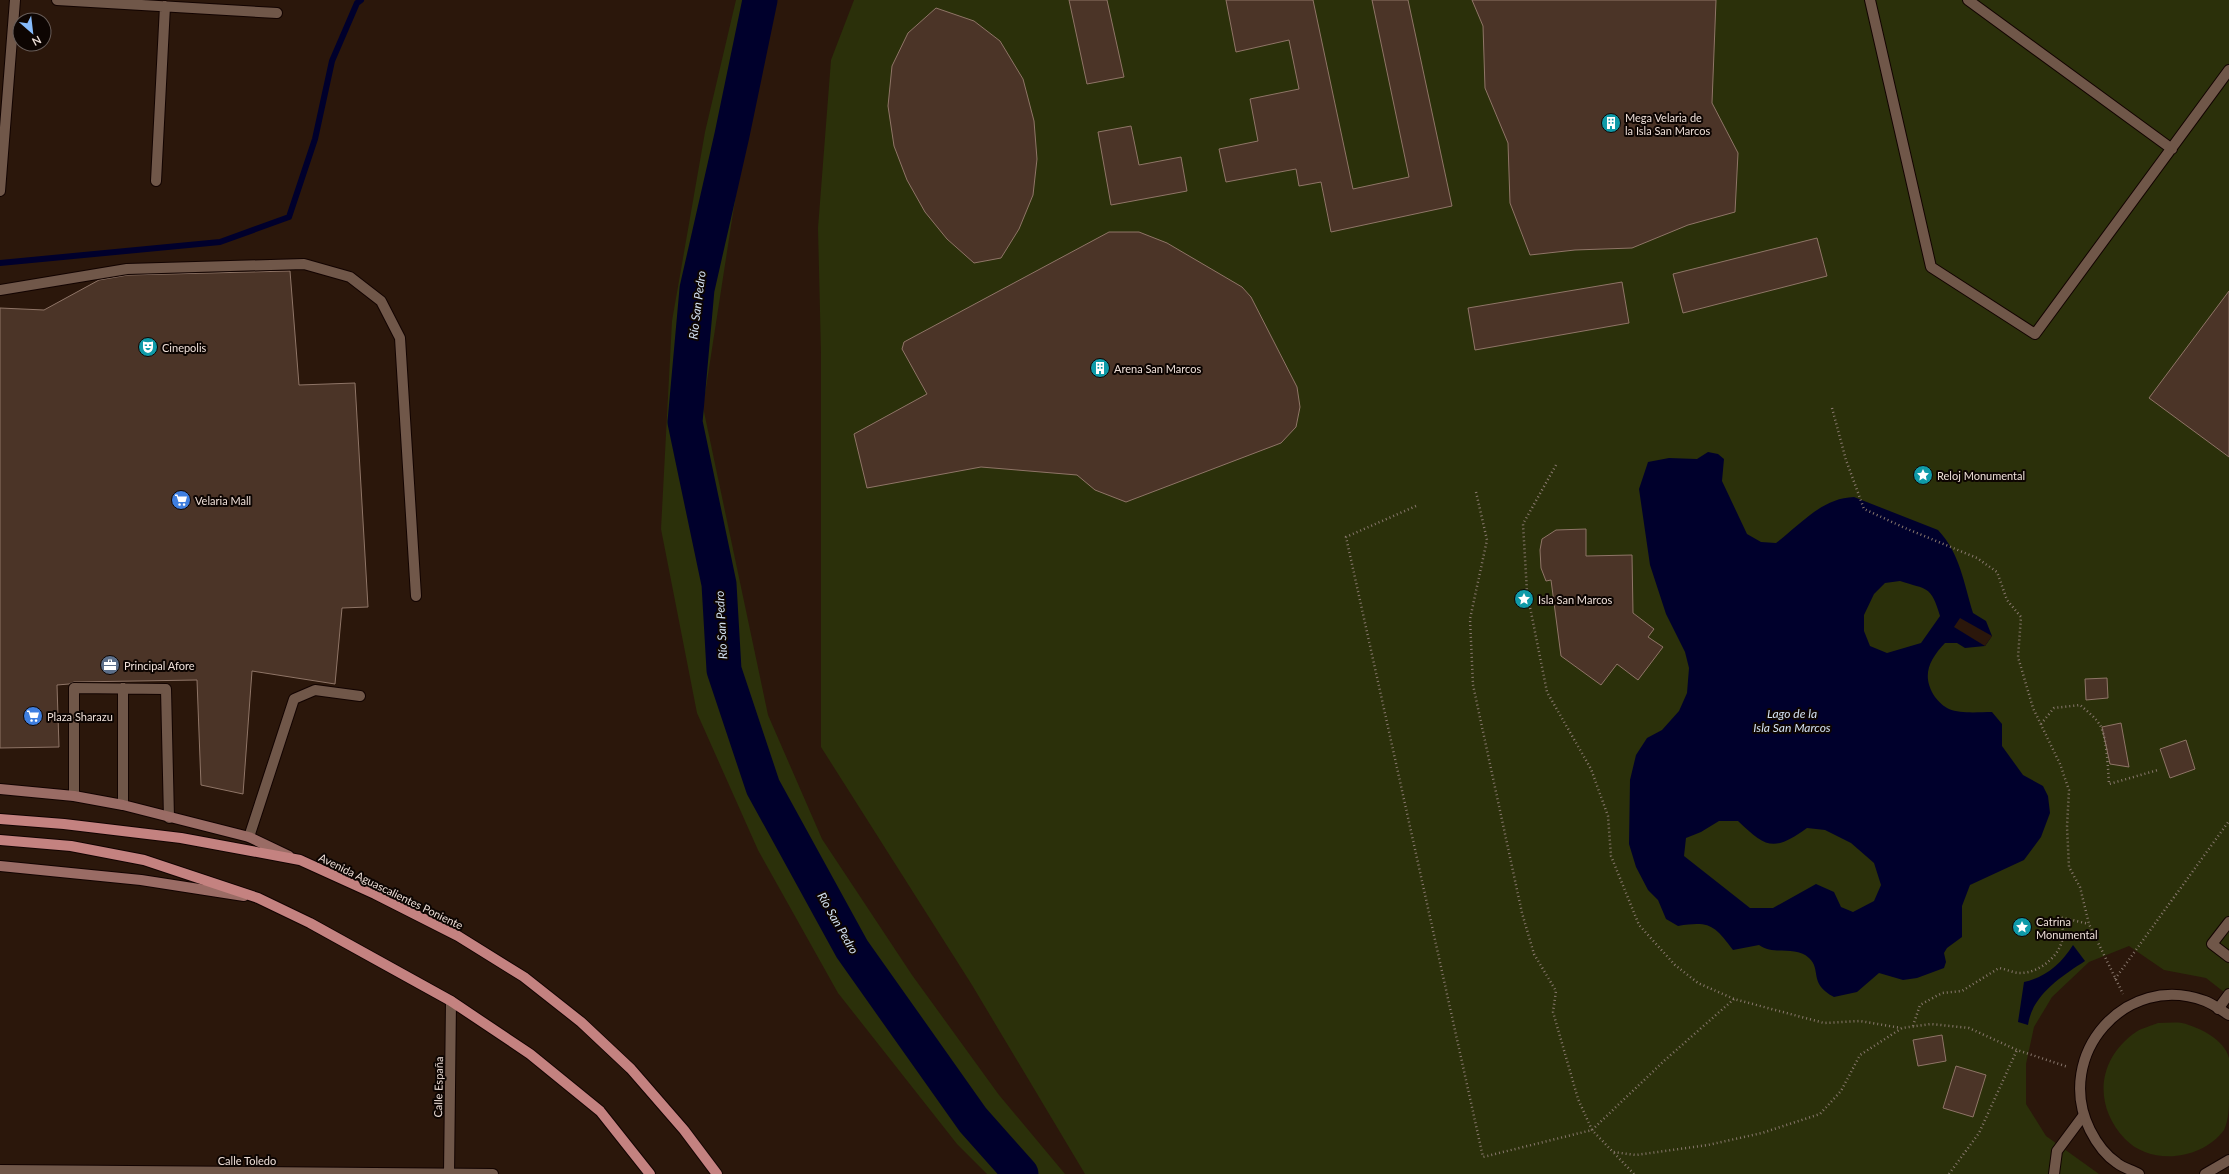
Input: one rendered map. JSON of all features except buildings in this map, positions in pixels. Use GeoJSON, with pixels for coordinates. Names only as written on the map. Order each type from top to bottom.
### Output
{"type":"FeatureCollection","features":[{"type":"Feature","properties":{"kind":"main road","name":"Avenida Aguascalientes Poniente"},"geometry":{"type":"LineString","coordinates":[[0,820],[64,824],[181,838],[296,860],[375,894],[458,936],[524,977],[581,1022],[631,1069],[684,1130],[717,1174]]}},
{"type":"Feature","properties":{"kind":"main road"},"geometry":{"type":"LineString","coordinates":[[0,840],[71,846],[144,860],[258,898],[350,944],[451,1001],[530,1054],[600,1111],[650,1174]]}},
{"type":"Feature","properties":{"kind":"street"},"geometry":{"type":"LineString","coordinates":[[0,191],[15,0]]}},
{"type":"Feature","properties":{"kind":"street"},"geometry":{"type":"LineString","coordinates":[[57,0],[277,13]]}},
{"type":"Feature","properties":{"kind":"street"},"geometry":{"type":"LineString","coordinates":[[1870,0],[1931,267],[2035,334],[2229,70]]}},
{"type":"Feature","properties":{"kind":"street"},"geometry":{"type":"LineString","coordinates":[[1968,0],[2172,149]]}},
{"type":"Feature","properties":{"kind":"street"},"geometry":{"type":"LineString","coordinates":[[156,181],[165,6]]}},
{"type":"Feature","properties":{"kind":"street"},"geometry":{"type":"LineString","coordinates":[[0,290],[30,287],[84,275],[135,269],[304,264],[350,277],[382,301],[400,338],[416,596]]}},
{"type":"Feature","properties":{"kind":"street"},"geometry":{"type":"LineString","coordinates":[[74,796],[74,688],[166,689],[170,818]]}},
{"type":"Feature","properties":{"kind":"street"},"geometry":{"type":"LineString","coordinates":[[123,688],[123,805]]}},
{"type":"Feature","properties":{"kind":"street"},"geometry":{"type":"LineString","coordinates":[[249,837],[294,699],[315,690],[360,696]]}},
{"type":"Feature","properties":{"kind":"street","name":"Avenida Aguascalientes Poniente"},"geometry":{"type":"LineString","coordinates":[[0,789],[74,796],[123,805],[249,837],[296,860]]}},
{"type":"Feature","properties":{"kind":"street"},"geometry":{"type":"LineString","coordinates":[[0,866],[141,880],[258,898]]}},
{"type":"Feature","properties":{"kind":"street"},"geometry":{"type":"LineString","coordinates":[[2229,922],[2212,944],[2229,957]]}},
{"type":"Feature","properties":{"kind":"street"},"geometry":{"type":"LineString","coordinates":[[2218,1008],[2229,994]]}},
{"type":"Feature","properties":{"kind":"street"},"geometry":{"type":"LineString","coordinates":[[2139,1174],[2117,1163],[2096,1142],[2083,1116],[2079,1087],[2084,1058],[2098,1032],[2120,1012],[2129,1007],[2146,999],[2176,995],[2205,1001],[2229,1015]]}},
{"type":"Feature","properties":{"kind":"street","name":"Calle España"},"geometry":{"type":"LineString","coordinates":[[449,1174],[451,1001]]}},
{"type":"Feature","properties":{"kind":"street"},"geometry":{"type":"LineString","coordinates":[[2055,1173],[2057,1151],[2083,1116]]}},
{"type":"Feature","properties":{"kind":"street"},"geometry":{"type":"LineString","coordinates":[[2205,1174],[2229,1160]]}},
{"type":"Feature","properties":{"kind":"street","name":"Calle Toledo"},"geometry":{"type":"LineString","coordinates":[[0,1170],[493,1174]]}},
{"type":"Feature","properties":{"kind":"path"},"geometry":{"type":"LineString","coordinates":[[1832,408],[1846,460],[1864,509],[1978,558],[1997,572],[2007,600],[2021,617],[2018,657],[2033,708],[2060,764],[2069,790],[2067,827],[2069,867],[2080,887],[2089,924],[2129,1007]]}},
{"type":"Feature","properties":{"kind":"path"},"geometry":{"type":"LineString","coordinates":[[1556,465],[1523,524],[1527,592],[1548,692],[1591,769],[1608,816],[1611,856],[1640,925],[1675,965],[1698,983],[1734,999],[1824,1023],[1860,1021],[1902,1028],[1931,1024],[1969,1028],[2017,1050],[2082,1071]]}},
{"type":"Feature","properties":{"kind":"path"},"geometry":{"type":"LineString","coordinates":[[1476,492],[1487,540],[1470,619],[1473,685],[1522,913],[1534,954],[1556,991],[1553,1012],[1578,1099],[1592,1130],[1634,1174]]}},
{"type":"Feature","properties":{"kind":"path"},"geometry":{"type":"LineString","coordinates":[[1416,506],[1346,537],[1483,1157],[1592,1130],[1665,1060],[1734,999]]}},
{"type":"Feature","properties":{"kind":"path"},"geometry":{"type":"LineString","coordinates":[[2041,725],[2054,708],[2080,705],[2094,717],[2101,727],[2108,764],[2109,784],[2158,770]]}},
{"type":"Feature","properties":{"kind":"path"},"geometry":{"type":"LineString","coordinates":[[2115,979],[2229,821]]}},
{"type":"Feature","properties":{"kind":"path"},"geometry":{"type":"LineString","coordinates":[[1913,1026],[1920,1005],[1942,994],[1962,991],[1999,968],[2020,973],[2033,971],[2050,960],[2060,946],[2063,932],[2059,917],[2089,924]]}},
{"type":"Feature","properties":{"kind":"path"},"geometry":{"type":"LineString","coordinates":[[1613,1152],[1636,1154],[1708,1145],[1762,1133],[1820,1114],[1841,1091],[1860,1055],[1902,1028]]}},
{"type":"Feature","properties":{"kind":"path"},"geometry":{"type":"LineString","coordinates":[[1949,1174],[1979,1133],[2017,1050]]}},
{"type":"Feature","properties":{"kind":"green space"},"geometry":{"type":"Polygon","coordinates":[[[736,0],[769,0],[733,213],[703,407],[768,715],[822,839],[912,975],[999,1095],[1065,1174],[987,1174],[957,1144],[838,993],[758,850],[697,713],[661,529],[672,321],[705,132],[736,0]]]}},
{"type":"Feature","properties":{"kind":"green space","name":"Isla San Marcos"},"geometry":{"type":"Polygon","coordinates":[[[854,0],[2229,0],[2229,996],[2206,978],[2164,970],[2129,946],[2089,962],[2052,997],[2034,1027],[2026,1064],[2026,1104],[2046,1136],[2099,1174],[1085,1174],[972,985],[821,747],[821,353],[818,228],[831,60],[854,0]]]}},
{"type":"Feature","properties":{"kind":"green space"},"geometry":{"type":"Polygon","coordinates":[[[2158,1023],[2182,1023],[2203,1031],[2217,1040],[2227,1051],[2229,1058],[2229,1108],[2224,1130],[2203,1148],[2176,1156],[2162,1156],[2148,1153],[2136,1148],[2125,1139],[2115,1126],[2108,1112],[2104,1097],[2104,1083],[2107,1069],[2113,1055],[2123,1043],[2136,1032],[2158,1023]]]}},
{"type":"Feature","properties":{"kind":"water","name":"Lago de la Isla San Marcos"},"geometry":{"type":"Polygon","coordinates":[[[1708,452],[1718,454],[1724,459],[1722,481],[1747,534],[1761,542],[1776,543],[1803,520],[1822,507],[1842,498],[1854,497],[1938,530],[1945,539],[1956,559],[1973,613],[1986,621],[1992,636],[1985,646],[1965,648],[1957,643],[1945,643],[1939,649],[1931,662],[1928,682],[1935,697],[1949,709],[1964,712],[1992,712],[2002,724],[2002,746],[2023,775],[2043,786],[2048,796],[2050,813],[2041,837],[2024,860],[1970,885],[1962,906],[1962,937],[1947,948],[1944,953],[1946,962],[1944,968],[1917,978],[1903,980],[1879,973],[1857,992],[1834,997],[1821,987],[1818,982],[1813,963],[1803,954],[1791,951],[1771,950],[1759,945],[1733,950],[1716,930],[1710,927],[1697,924],[1678,926],[1666,919],[1658,900],[1648,890],[1636,867],[1629,844],[1630,780],[1636,755],[1647,738],[1662,730],[1679,711],[1687,693],[1689,668],[1685,652],[1666,614],[1650,565],[1639,489],[1648,462],[1669,458],[1697,459],[1708,452]],[[1900,581],[1885,583],[1874,594],[1864,615],[1864,631],[1870,646],[1887,653],[1921,643],[1940,616],[1934,599],[1927,590],[1900,581]],[[1719,821],[1701,832],[1686,838],[1684,856],[1750,908],[1773,908],[1816,884],[1834,892],[1841,907],[1853,912],[1874,901],[1881,885],[1874,863],[1851,843],[1825,830],[1807,828],[1786,841],[1771,844],[1756,837],[1738,821],[1719,821]]]}},
{"type":"Feature","properties":{"kind":"water"},"geometry":{"type":"Polygon","coordinates":[[[2073,945],[2085,961],[2049,987],[2035,1004],[2028,1025],[2018,1022],[2024,982],[2039,977],[2052,969],[2058,964],[2073,945]]]}},
{"type":"Feature","properties":{"kind":"pier"},"geometry":{"type":"Polygon","coordinates":[[[1960,618],[1992,636],[1985,646],[1954,627],[1960,618]]]}},
{"type":"Feature","properties":{"kind":"waterway"},"geometry":{"type":"LineString","coordinates":[[0,263],[220,242],[289,217],[315,139],[332,61],[357,3],[361,0]]}},
{"type":"Feature","properties":{"kind":"waterway","name":"Río San Pedro"},"geometry":{"type":"LineString","coordinates":[[760,0],[732,135],[697,289],[685,422],[719,584],[724,670],[763,787],[852,949],[973,1120],[1021,1174]]}},
{"type":"Feature","properties":{"kind":"place","name":"Mega Velaria de la Isla San Marcos"},"geometry":{"type":"Point","coordinates":[1611,123]}},
{"type":"Feature","properties":{"kind":"place","name":"Cinepolis"},"geometry":{"type":"Point","coordinates":[148,347]}},
{"type":"Feature","properties":{"kind":"place","name":"Arena San Marcos"},"geometry":{"type":"Point","coordinates":[1100,368]}},
{"type":"Feature","properties":{"kind":"place","name":"Reloj Monumental"},"geometry":{"type":"Point","coordinates":[1923,475]}},
{"type":"Feature","properties":{"kind":"place","name":"Velaria Mall"},"geometry":{"type":"Point","coordinates":[181,500]}},
{"type":"Feature","properties":{"kind":"place","name":"Isla San Marcos"},"geometry":{"type":"Point","coordinates":[1524,599]}},
{"type":"Feature","properties":{"kind":"place","name":"Principal Afore"},"geometry":{"type":"Point","coordinates":[110,665]}},
{"type":"Feature","properties":{"kind":"place","name":"Plaza Sharazu"},"geometry":{"type":"Point","coordinates":[33,716]}},
{"type":"Feature","properties":{"kind":"place","name":"Catrina Monumental"},"geometry":{"type":"Point","coordinates":[2022,927]}}]}
